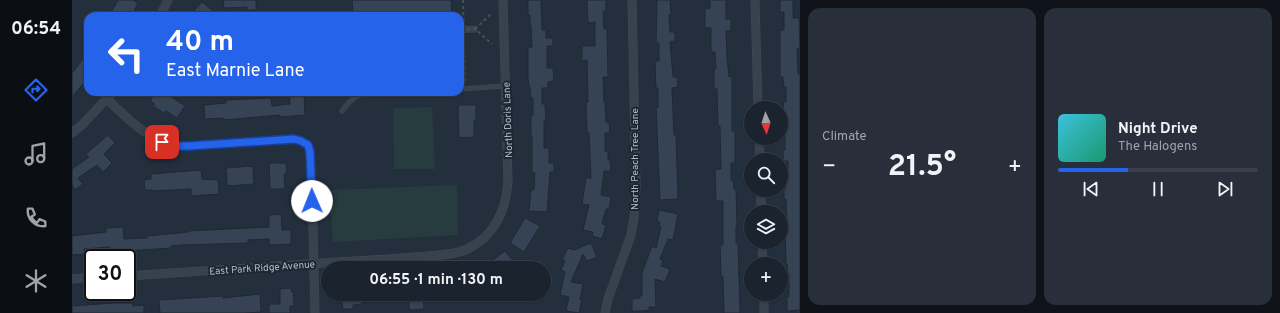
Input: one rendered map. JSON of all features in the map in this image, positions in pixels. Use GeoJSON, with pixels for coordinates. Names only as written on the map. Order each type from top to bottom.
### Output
{"type":"FeatureCollection","features":[{"type":"Feature","properties":{"kind":"street"},"geometry":{"type":"LineString","coordinates":[[162,12],[168,0]]}},
{"type":"Feature","properties":{"kind":"street","name":"North Doris Lane"},"geometry":{"type":"LineString","coordinates":[[488,234],[498,220],[507,195],[508,182],[504,0]]}},
{"type":"Feature","properties":{"kind":"street","name":"North Peach Tree Lane"},"geometry":{"type":"LineString","coordinates":[[605,313],[608,298],[631,235],[634,218],[636,186],[632,0]]}},
{"type":"Feature","properties":{"kind":"street"},"geometry":{"type":"LineString","coordinates":[[755,0],[758,101]]}},
{"type":"Feature","properties":{"kind":"street"},"geometry":{"type":"LineString","coordinates":[[72,133],[109,96]]}},
{"type":"Feature","properties":{"kind":"street"},"geometry":{"type":"LineString","coordinates":[[111,96],[136,125],[149,135],[162,142],[176,146],[294,139],[308,145],[310,152],[315,313]]}},
{"type":"Feature","properties":{"kind":"street","name":"East Park Ridge Avenue"},"geometry":{"type":"LineString","coordinates":[[136,275],[449,254],[465,250],[480,242],[488,234]]}},
{"type":"Feature","properties":{"kind":"street"},"geometry":{"type":"LineString","coordinates":[[72,278],[84,278]]}},
{"type":"Feature","properties":{"kind":"street"},"geometry":{"type":"LineString","coordinates":[[764,301],[764,313]]}},
{"type":"Feature","properties":{"kind":"lane"},"geometry":{"type":"LineString","coordinates":[[464,88],[506,86]]}},
{"type":"Feature","properties":{"kind":"lane"},"geometry":{"type":"LineString","coordinates":[[342,111],[352,99],[358,96]]}},
{"type":"Feature","properties":{"kind":"path"},"geometry":{"type":"LineString","coordinates":[[463,0],[463,12]]}},
{"type":"Feature","properties":{"kind":"path"},"geometry":{"type":"LineString","coordinates":[[464,30],[475,29],[492,13]]}},
{"type":"Feature","properties":{"kind":"path"},"geometry":{"type":"LineString","coordinates":[[475,29],[492,44]]}},
{"type":"Feature","properties":{"kind":"path"},"geometry":{"type":"LineString","coordinates":[[464,59],[465,82]]}},
{"type":"Feature","properties":{"kind":"green space"},"geometry":{"type":"Polygon","coordinates":[[[432,107],[435,169],[394,169],[393,108],[432,107]]]}},
{"type":"Feature","properties":{"kind":"green space"},"geometry":{"type":"Polygon","coordinates":[[[457,185],[458,235],[333,242],[330,190],[457,185]]]}},
{"type":"Feature","properties":{"kind":"building"},"geometry":{"type":"Polygon","coordinates":[[[118,0],[133,0],[138,3],[134,12],[111,12],[118,0]]]}},
{"type":"Feature","properties":{"kind":"building"},"geometry":{"type":"Polygon","coordinates":[[[223,0],[256,0],[256,10],[247,10],[247,7],[224,8],[223,0]]]}},
{"type":"Feature","properties":{"kind":"building"},"geometry":{"type":"Polygon","coordinates":[[[352,0],[451,0],[452,12],[353,12],[352,0]]]}},
{"type":"Feature","properties":{"kind":"building"},"geometry":{"type":"Polygon","coordinates":[[[528,0],[541,0],[542,30],[546,30],[546,38],[553,38],[553,46],[547,46],[547,68],[553,68],[554,81],[548,82],[548,88],[542,88],[542,104],[545,104],[546,121],[544,121],[544,148],[549,148],[549,163],[554,163],[554,172],[550,172],[547,212],[529,211],[531,190],[534,190],[535,173],[532,173],[531,136],[533,98],[531,98],[528,78],[528,47],[532,47],[530,15],[528,15],[528,0]]]}},
{"type":"Feature","properties":{"kind":"building"},"geometry":{"type":"Polygon","coordinates":[[[587,0],[606,0],[606,11],[603,11],[604,29],[607,29],[608,77],[603,77],[606,122],[609,122],[610,133],[605,133],[605,151],[608,151],[608,160],[610,160],[611,171],[604,171],[601,195],[611,197],[609,209],[606,209],[602,224],[606,225],[602,239],[592,236],[593,232],[583,230],[589,205],[582,204],[586,178],[591,178],[589,133],[587,133],[587,60],[582,61],[582,46],[595,46],[595,22],[588,23],[587,0]]]}},
{"type":"Feature","properties":{"kind":"building"},"geometry":{"type":"Polygon","coordinates":[[[657,0],[670,0],[670,32],[675,32],[675,41],[670,42],[673,77],[677,77],[678,87],[672,88],[674,135],[676,135],[678,199],[660,200],[656,107],[658,107],[658,88],[656,88],[655,61],[659,61],[659,43],[656,43],[657,0]]]}},
{"type":"Feature","properties":{"kind":"building"},"geometry":{"type":"Polygon","coordinates":[[[710,0],[726,0],[726,19],[731,19],[731,31],[726,31],[729,77],[732,76],[732,131],[735,131],[735,163],[731,163],[731,180],[733,180],[734,189],[736,189],[736,243],[738,243],[740,313],[724,313],[720,245],[723,245],[723,201],[716,201],[715,170],[721,169],[720,126],[718,126],[717,89],[714,89],[714,69],[716,69],[715,52],[711,52],[711,28],[705,28],[705,9],[710,8],[710,0]]]}},
{"type":"Feature","properties":{"kind":"building"},"geometry":{"type":"Polygon","coordinates":[[[780,0],[793,0],[793,18],[799,18],[800,49],[797,49],[798,74],[800,74],[800,310],[787,311],[787,301],[789,297],[789,274],[788,257],[786,257],[786,249],[788,249],[788,205],[786,205],[786,199],[784,199],[784,197],[788,197],[788,153],[783,153],[783,150],[785,150],[785,145],[788,145],[788,101],[786,101],[786,87],[784,87],[783,77],[780,77],[780,30],[784,30],[784,12],[780,12],[780,0]]]}},
{"type":"Feature","properties":{"kind":"building"},"geometry":{"type":"Polygon","coordinates":[[[202,2],[213,11],[212,12],[193,12],[202,2]]]}},
{"type":"Feature","properties":{"kind":"building"},"geometry":{"type":"Polygon","coordinates":[[[464,25],[478,25],[478,33],[464,34],[464,25]]]}},
{"type":"Feature","properties":{"kind":"building"},"geometry":{"type":"Polygon","coordinates":[[[84,58],[84,83],[72,97],[72,73],[84,58]]]}},
{"type":"Feature","properties":{"kind":"building"},"geometry":{"type":"Polygon","coordinates":[[[153,96],[170,96],[185,106],[177,118],[166,111],[164,113],[153,106],[155,104],[150,101],[153,96]]]}},
{"type":"Feature","properties":{"kind":"building"},"geometry":{"type":"Polygon","coordinates":[[[289,96],[304,96],[305,115],[280,117],[280,115],[224,120],[224,118],[205,119],[204,105],[226,103],[226,100],[271,98],[272,106],[290,104],[289,96]]]}},
{"type":"Feature","properties":{"kind":"building"},"geometry":{"type":"Polygon","coordinates":[[[458,105],[476,105],[474,137],[459,138],[458,105]]]}},
{"type":"Feature","properties":{"kind":"building"},"geometry":{"type":"Polygon","coordinates":[[[108,135],[115,143],[104,154],[112,163],[103,172],[97,165],[78,178],[83,184],[75,190],[72,185],[72,169],[89,157],[86,154],[108,135]]]}},
{"type":"Feature","properties":{"kind":"building"},"geometry":{"type":"Polygon","coordinates":[[[269,163],[286,163],[287,173],[284,174],[285,189],[270,189],[269,163]]]}},
{"type":"Feature","properties":{"kind":"building"},"geometry":{"type":"Polygon","coordinates":[[[253,166],[254,184],[227,186],[226,168],[253,166]]]}},
{"type":"Feature","properties":{"kind":"building"},"geometry":{"type":"Polygon","coordinates":[[[201,170],[202,179],[218,180],[219,194],[191,196],[191,189],[145,190],[144,180],[151,179],[151,174],[201,170]]]}},
{"type":"Feature","properties":{"kind":"building"},"geometry":{"type":"Polygon","coordinates":[[[659,210],[678,214],[673,240],[668,239],[660,259],[663,260],[661,266],[670,269],[665,282],[655,279],[656,307],[649,307],[649,310],[643,311],[632,311],[632,299],[640,298],[642,295],[642,273],[652,246],[656,248],[661,227],[659,226],[660,222],[657,221],[659,210]]]}},
{"type":"Feature","properties":{"kind":"building"},"geometry":{"type":"Polygon","coordinates":[[[281,214],[282,230],[291,230],[291,244],[269,245],[269,239],[248,240],[248,243],[182,245],[171,246],[171,248],[136,250],[136,249],[110,249],[110,247],[84,249],[84,254],[72,255],[72,236],[106,232],[106,228],[123,227],[124,239],[147,238],[147,236],[188,231],[269,227],[269,215],[281,214]]]}},
{"type":"Feature","properties":{"kind":"building"},"geometry":{"type":"Polygon","coordinates":[[[525,218],[540,226],[524,252],[510,243],[525,218]]]}},
{"type":"Feature","properties":{"kind":"building"},"geometry":{"type":"Polygon","coordinates":[[[591,243],[597,257],[587,261],[583,254],[571,282],[583,284],[579,313],[566,311],[569,297],[560,295],[565,272],[561,270],[565,261],[562,260],[568,248],[574,250],[591,243]]]}},
{"type":"Feature","properties":{"kind":"building"},"geometry":{"type":"Polygon","coordinates":[[[505,251],[513,261],[491,261],[505,251]]]}},
{"type":"Feature","properties":{"kind":"building"},"geometry":{"type":"Polygon","coordinates":[[[291,288],[292,292],[293,291],[294,306],[290,306],[290,313],[269,313],[269,304],[280,304],[280,289],[291,288]]]}},
{"type":"Feature","properties":{"kind":"building"},"geometry":{"type":"Polygon","coordinates":[[[260,294],[261,312],[160,313],[159,300],[223,296],[223,298],[260,294]]]}},
{"type":"Feature","properties":{"kind":"building"},"geometry":{"type":"Polygon","coordinates":[[[339,301],[375,301],[362,302],[362,304],[353,305],[353,309],[343,309],[342,302],[339,303],[339,301]]]}},
{"type":"Feature","properties":{"kind":"building"},"geometry":{"type":"Polygon","coordinates":[[[409,301],[423,301],[424,309],[409,310],[409,301]]]}},
{"type":"Feature","properties":{"kind":"building"},"geometry":{"type":"Polygon","coordinates":[[[133,303],[133,306],[144,305],[144,313],[72,313],[72,306],[133,303]]]}},
{"type":"Feature","properties":{"kind":"route"},"geometry":{"type":"LineString","coordinates":[[162,142],[176,146],[188,146],[294,139],[301,141],[308,145],[310,152],[312,201]]}}]}
